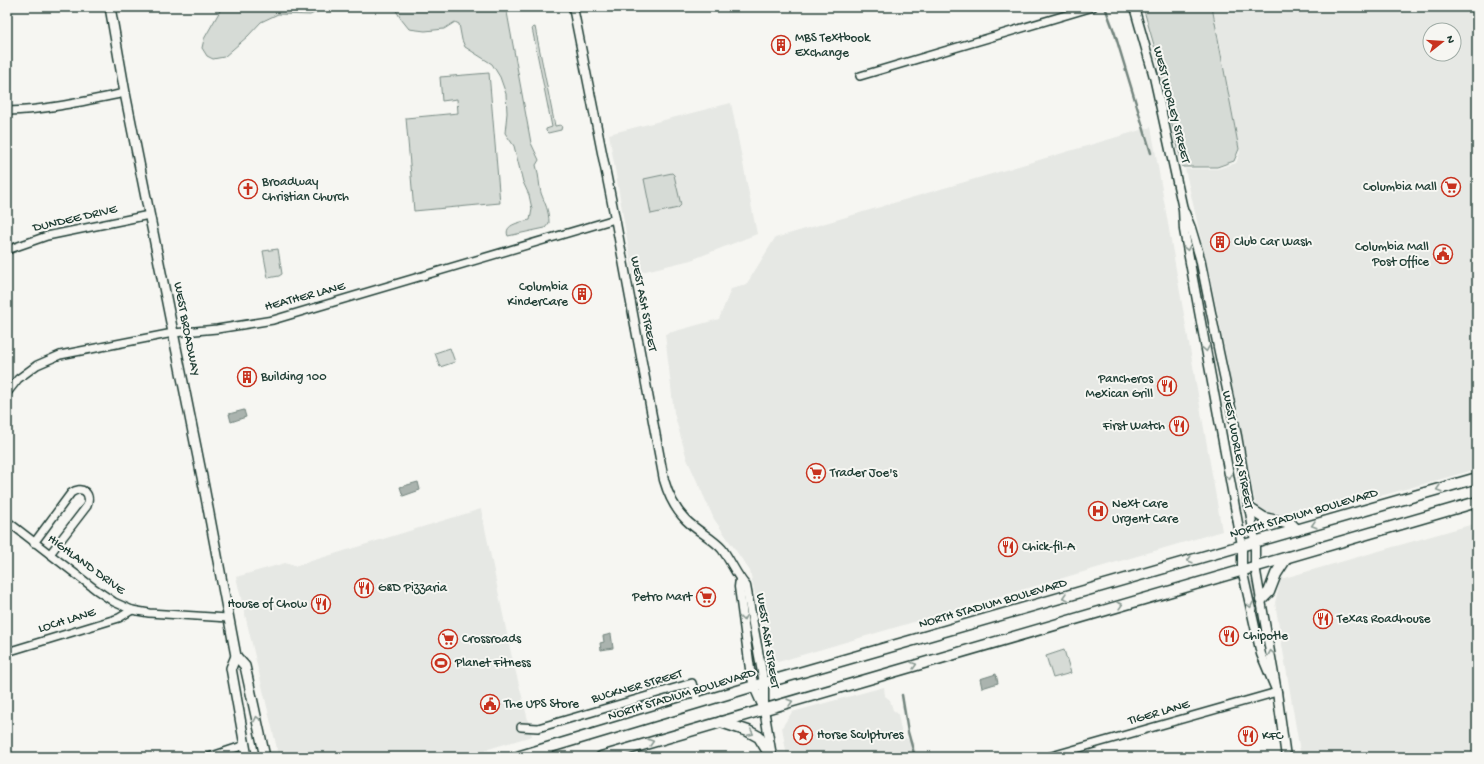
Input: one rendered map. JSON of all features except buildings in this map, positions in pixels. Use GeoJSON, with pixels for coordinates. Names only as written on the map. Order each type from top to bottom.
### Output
{"type":"FeatureCollection","features":[{"type":"Feature","properties":{"kind":"main road","name":"WEST BROADWAY"},"geometry":{"type":"LineString","coordinates":[[110,7],[125,93],[228,618],[236,656],[245,666],[265,757]]}},
{"type":"Feature","properties":{"kind":"main road","name":"NORTH STADIUM BOULEVARD"},"geometry":{"type":"LineString","coordinates":[[517,757],[698,703],[1477,478]]}},
{"type":"Feature","properties":{"kind":"main road"},"geometry":{"type":"LineString","coordinates":[[601,757],[1477,502]]}},
{"type":"Feature","properties":{"kind":"main road"},"geometry":{"type":"LineString","coordinates":[[1250,509],[1264,518],[1290,524],[1297,530]]}},
{"type":"Feature","properties":{"kind":"main road"},"geometry":{"type":"LineString","coordinates":[[1261,600],[1269,592],[1276,574],[1287,557]]}},
{"type":"Feature","properties":{"kind":"main road","name":"WEST BROADWAY"},"geometry":{"type":"LineString","coordinates":[[236,656],[231,668],[247,757]]}},
{"type":"Feature","properties":{"kind":"main road"},"geometry":{"type":"LineString","coordinates":[[721,722],[748,731],[759,737],[772,757]]}},
{"type":"Feature","properties":{"kind":"street","name":"WEST ASH STREET"},"geometry":{"type":"LineString","coordinates":[[573,7],[664,480],[668,494],[686,520],[721,548],[746,586],[764,684],[764,709],[772,757]]}},
{"type":"Feature","properties":{"kind":"street"},"geometry":{"type":"LineString","coordinates":[[860,76],[1093,7]]}},
{"type":"Feature","properties":{"kind":"street","name":"WEST WORLEY STREET"},"geometry":{"type":"LineString","coordinates":[[1134,7],[1154,77],[1183,209],[1184,230],[1242,545],[1242,570],[1261,654],[1277,692]]}},
{"type":"Feature","properties":{"kind":"street"},"geometry":{"type":"LineString","coordinates":[[7,111],[56,107],[125,93]]}},
{"type":"Feature","properties":{"kind":"street","name":"WEST WORLEY STREET"},"geometry":{"type":"LineString","coordinates":[[1183,209],[1191,228],[1200,258],[1237,436],[1250,509],[1255,542],[1255,566],[1277,692],[1286,757]]}},
{"type":"Feature","properties":{"kind":"street","name":"DUNDEE DRIVE"},"geometry":{"type":"LineString","coordinates":[[7,250],[46,236],[149,215]]}},
{"type":"Feature","properties":{"kind":"street","name":"HEATHER LANE"},"geometry":{"type":"LineString","coordinates":[[7,393],[18,379],[37,365],[60,355],[173,333],[217,329],[273,320],[615,219]]}},
{"type":"Feature","properties":{"kind":"street"},"geometry":{"type":"LineString","coordinates":[[34,542],[75,490],[86,492],[89,496],[87,506],[50,554]]}},
{"type":"Feature","properties":{"kind":"street","name":"HIGHLAND DRIVE"},"geometry":{"type":"LineString","coordinates":[[7,521],[95,589],[114,602],[132,610],[149,613],[228,618]]}},
{"type":"Feature","properties":{"kind":"street","name":"WEST ASH STREET"},"geometry":{"type":"LineString","coordinates":[[740,579],[739,587],[743,621],[754,687],[764,709]]}},
{"type":"Feature","properties":{"kind":"street","name":"LOCH LANE"},"geometry":{"type":"LineString","coordinates":[[7,652],[119,618],[132,610]]}},
{"type":"Feature","properties":{"kind":"street","name":"BUCKNER STREET"},"geometry":{"type":"LineString","coordinates":[[521,727],[538,728],[692,683],[698,703]]}},
{"type":"Feature","properties":{"kind":"street","name":"TIGER LANE"},"geometry":{"type":"LineString","coordinates":[[1048,757],[1277,692]]}},
{"type":"Feature","properties":{"kind":"street"},"geometry":{"type":"LineString","coordinates":[[209,757],[245,746]]}},
{"type":"Feature","properties":{"kind":"shaded area"},"geometry":{"type":"Polygon","coordinates":[[[223,7],[328,7],[310,15],[278,14],[261,22],[248,36],[224,57],[213,59],[207,56],[202,48],[204,39],[223,7]]]}},
{"type":"Feature","properties":{"kind":"shaded area"},"geometry":{"type":"Polygon","coordinates":[[[394,7],[506,7],[531,143],[539,160],[536,165],[541,193],[549,218],[549,223],[545,228],[508,236],[507,232],[511,226],[530,220],[532,209],[529,195],[523,182],[514,146],[505,133],[507,113],[506,94],[500,77],[492,64],[465,47],[459,24],[455,22],[444,29],[425,31],[409,29],[394,7]]]}},
{"type":"Feature","properties":{"kind":"shaded area"},"geometry":{"type":"Polygon","coordinates":[[[1143,7],[1212,7],[1239,149],[1234,161],[1217,167],[1183,167],[1172,125],[1158,59],[1143,7]]]}},
{"type":"Feature","properties":{"kind":"shaded area","name":"Columbia Mall"},"geometry":{"type":"Polygon","coordinates":[[[1213,7],[1477,7],[1477,469],[1384,495],[1344,502],[1288,519],[1261,511],[1255,502],[1213,291],[1185,169],[1217,169],[1236,163],[1240,152],[1213,7]]]}},
{"type":"Feature","properties":{"kind":"shaded area"},"geometry":{"type":"Polygon","coordinates":[[[535,27],[555,126],[562,126],[561,130],[548,133],[546,129],[552,127],[532,28],[535,27]]]}},
{"type":"Feature","properties":{"kind":"shaded area"},"geometry":{"type":"Polygon","coordinates":[[[489,73],[500,203],[414,211],[406,118],[458,113],[457,99],[442,101],[440,77],[489,73]]]}},
{"type":"Feature","properties":{"kind":"shaded area"},"geometry":{"type":"Polygon","coordinates":[[[731,103],[757,234],[691,260],[633,274],[609,134],[731,103]]]}},
{"type":"Feature","properties":{"kind":"shaded area"},"geometry":{"type":"Polygon","coordinates":[[[1151,127],[1222,531],[778,662],[768,656],[750,571],[714,519],[687,459],[674,413],[665,334],[719,319],[731,289],[746,285],[775,238],[1151,127]]]}},
{"type":"Feature","properties":{"kind":"shaded area"},"geometry":{"type":"Polygon","coordinates":[[[672,173],[674,175],[681,205],[678,208],[651,214],[644,179],[672,173]]]}},
{"type":"Feature","properties":{"kind":"shaded area"},"geometry":{"type":"Polygon","coordinates":[[[278,249],[282,274],[268,278],[263,251],[278,249]]]}},
{"type":"Feature","properties":{"kind":"shaded area"},"geometry":{"type":"Polygon","coordinates":[[[450,348],[455,362],[440,367],[435,353],[450,348]]]}},
{"type":"Feature","properties":{"kind":"shaded area"},"geometry":{"type":"Polygon","coordinates":[[[244,410],[246,417],[231,422],[229,414],[244,410]]]}},
{"type":"Feature","properties":{"kind":"shaded area"},"geometry":{"type":"Polygon","coordinates":[[[418,482],[420,490],[403,496],[400,487],[418,482]]]}},
{"type":"Feature","properties":{"kind":"shaded area","name":"Crossroads"},"geometry":{"type":"Polygon","coordinates":[[[481,509],[511,653],[532,736],[462,757],[279,757],[236,577],[285,563],[295,566],[481,509]]]}},
{"type":"Feature","properties":{"kind":"shaded area"},"geometry":{"type":"Polygon","coordinates":[[[1477,523],[1477,757],[1301,757],[1275,603],[1281,579],[1477,523]]]}},
{"type":"Feature","properties":{"kind":"shaded area"},"geometry":{"type":"Polygon","coordinates":[[[611,634],[613,648],[601,650],[600,643],[604,642],[603,636],[611,634]]]}},
{"type":"Feature","properties":{"kind":"shaded area"},"geometry":{"type":"Polygon","coordinates":[[[1064,650],[1071,673],[1053,678],[1046,656],[1064,650]]]}},
{"type":"Feature","properties":{"kind":"shaded area"},"geometry":{"type":"Polygon","coordinates":[[[996,674],[998,683],[982,688],[980,679],[996,674]]]}},
{"type":"Feature","properties":{"kind":"shaded area"},"geometry":{"type":"Polygon","coordinates":[[[884,687],[885,696],[890,700],[893,710],[898,714],[902,736],[914,743],[917,757],[787,757],[782,727],[792,712],[884,687]]]}},
{"type":"Feature","properties":{"kind":"waterway"},"geometry":{"type":"LineString","coordinates":[[1105,7],[1115,34],[1151,153]]}},
{"type":"Feature","properties":{"kind":"waterway"},"geometry":{"type":"LineString","coordinates":[[902,695],[908,732],[915,757]]}},
{"type":"Feature","properties":{"kind":"place","name":"MBS Textbook Exchange"},"geometry":{"type":"Point","coordinates":[781,45]}},
{"type":"Feature","properties":{"kind":"place","name":"Columbia Mall"},"geometry":{"type":"Point","coordinates":[1451,187]}},
{"type":"Feature","properties":{"kind":"place","name":"Broadway Christian Church"},"geometry":{"type":"Point","coordinates":[248,189]}},
{"type":"Feature","properties":{"kind":"place","name":"Club Car Wash"},"geometry":{"type":"Point","coordinates":[1220,242]}},
{"type":"Feature","properties":{"kind":"place","name":"Columbia Mall Post Office"},"geometry":{"type":"Point","coordinates":[1443,254]}},
{"type":"Feature","properties":{"kind":"place","name":"Columbia KinderCare"},"geometry":{"type":"Point","coordinates":[582,294]}},
{"type":"Feature","properties":{"kind":"place","name":"Building 100"},"geometry":{"type":"Point","coordinates":[247,377]}},
{"type":"Feature","properties":{"kind":"place","name":"Pancheros Mexican Grill"},"geometry":{"type":"Point","coordinates":[1167,386]}},
{"type":"Feature","properties":{"kind":"place","name":"First Watch"},"geometry":{"type":"Point","coordinates":[1179,426]}},
{"type":"Feature","properties":{"kind":"place","name":"Trader Joe's"},"geometry":{"type":"Point","coordinates":[816,473]}},
{"type":"Feature","properties":{"kind":"place","name":"Next Care Urgent Care"},"geometry":{"type":"Point","coordinates":[1098,511]}},
{"type":"Feature","properties":{"kind":"place","name":"Chick-fil-A"},"geometry":{"type":"Point","coordinates":[1008,547]}},
{"type":"Feature","properties":{"kind":"place","name":"G&D Pizzaria"},"geometry":{"type":"Point","coordinates":[364,588]}},
{"type":"Feature","properties":{"kind":"place","name":"Petro Mart"},"geometry":{"type":"Point","coordinates":[706,597]}},
{"type":"Feature","properties":{"kind":"place","name":"House of Chow"},"geometry":{"type":"Point","coordinates":[321,604]}},
{"type":"Feature","properties":{"kind":"place","name":"Texas Roadhouse"},"geometry":{"type":"Point","coordinates":[1323,619]}},
{"type":"Feature","properties":{"kind":"place","name":"Chipotle"},"geometry":{"type":"Point","coordinates":[1229,636]}},
{"type":"Feature","properties":{"kind":"place","name":"Crossroads"},"geometry":{"type":"Point","coordinates":[448,639]}},
{"type":"Feature","properties":{"kind":"place","name":"Planet Fitness"},"geometry":{"type":"Point","coordinates":[441,663]}},
{"type":"Feature","properties":{"kind":"place","name":"The UPS Store"},"geometry":{"type":"Point","coordinates":[490,704]}},
{"type":"Feature","properties":{"kind":"place","name":"Horse Sculptures"},"geometry":{"type":"Point","coordinates":[803,735]}},
{"type":"Feature","properties":{"kind":"place","name":"KFC"},"geometry":{"type":"Point","coordinates":[1248,736]}}]}
